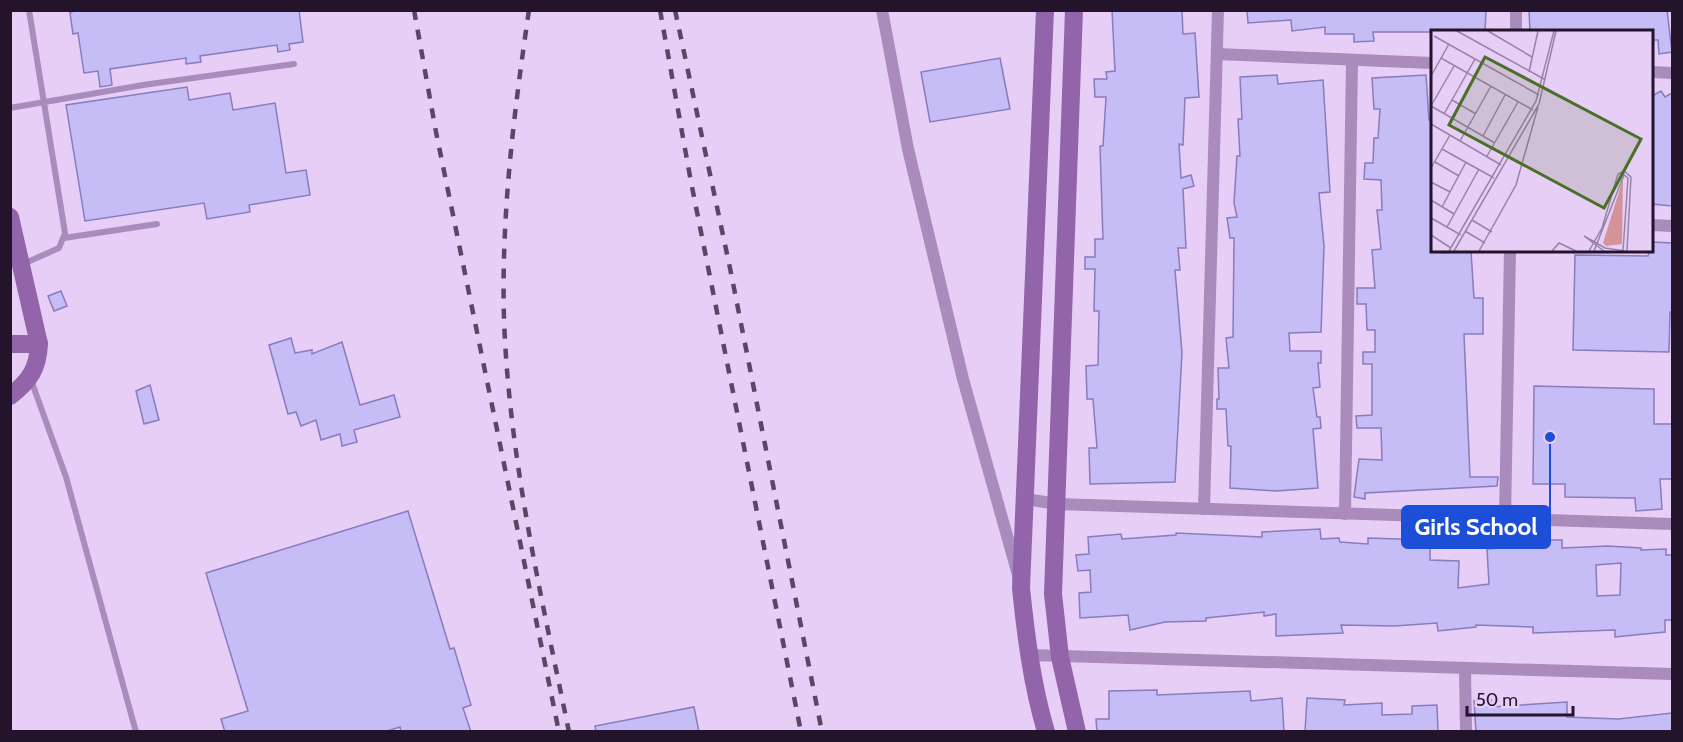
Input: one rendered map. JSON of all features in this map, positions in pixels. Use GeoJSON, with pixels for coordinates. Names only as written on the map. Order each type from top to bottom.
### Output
{"type":"FeatureCollection","features":[{"type":"Feature","properties":{"kind":"street"},"geometry":{"type":"LineString","coordinates":[[882,10],[908,149],[963,379],[1022,588]]}},
{"type":"Feature","properties":{"kind":"street"},"geometry":{"type":"LineString","coordinates":[[1045,10],[1022,588],[1029,655],[1036,697],[1046,732]]}},
{"type":"Feature","properties":{"kind":"street"},"geometry":{"type":"LineString","coordinates":[[1074,10],[1053,594],[1060,657],[1077,732]]}},
{"type":"Feature","properties":{"kind":"street"},"geometry":{"type":"LineString","coordinates":[[1204,509],[1218,10]]}},
{"type":"Feature","properties":{"kind":"street"},"geometry":{"type":"LineString","coordinates":[[1516,10],[1516,30]]}},
{"type":"Feature","properties":{"kind":"street"},"geometry":{"type":"LineString","coordinates":[[1216,54],[1431,63]]}},
{"type":"Feature","properties":{"kind":"street"},"geometry":{"type":"LineString","coordinates":[[1345,514],[1352,60]]}},
{"type":"Feature","properties":{"kind":"street"},"geometry":{"type":"LineString","coordinates":[[1653,72],[1672,73]]}},
{"type":"Feature","properties":{"kind":"street"},"geometry":{"type":"LineString","coordinates":[[10,217],[39,344],[37,365],[30,379],[10,396]]}},
{"type":"Feature","properties":{"kind":"street"},"geometry":{"type":"LineString","coordinates":[[1653,225],[1672,226]]}},
{"type":"Feature","properties":{"kind":"street"},"geometry":{"type":"LineString","coordinates":[[1505,519],[1510,252]]}},
{"type":"Feature","properties":{"kind":"street"},"geometry":{"type":"LineString","coordinates":[[10,344],[39,344]]}},
{"type":"Feature","properties":{"kind":"street"},"geometry":{"type":"LineString","coordinates":[[1026,499],[1058,504],[1672,524]]}},
{"type":"Feature","properties":{"kind":"street"},"geometry":{"type":"LineString","coordinates":[[1029,655],[1672,674]]}},
{"type":"Feature","properties":{"kind":"street"},"geometry":{"type":"LineString","coordinates":[[1465,669],[1466,732]]}},
{"type":"Feature","properties":{"kind":"lane"},"geometry":{"type":"LineString","coordinates":[[21,264],[54,251],[63,243],[64,238],[64,222],[45,101],[28,10]]}},
{"type":"Feature","properties":{"kind":"lane"},"geometry":{"type":"LineString","coordinates":[[10,108],[294,64]]}},
{"type":"Feature","properties":{"kind":"lane"},"geometry":{"type":"LineString","coordinates":[[64,238],[157,224]]}},
{"type":"Feature","properties":{"kind":"lane"},"geometry":{"type":"LineString","coordinates":[[30,379],[66,477],[136,732]]}},
{"type":"Feature","properties":{"kind":"building"},"geometry":{"type":"Polygon","coordinates":[[[75,10],[299,10],[303,42],[289,44],[290,50],[278,52],[277,45],[200,56],[201,62],[186,64],[186,58],[110,69],[112,85],[100,87],[98,71],[84,73],[78,33],[73,34],[70,13],[75,10]]]}},
{"type":"Feature","properties":{"kind":"building"},"geometry":{"type":"Polygon","coordinates":[[[1112,10],[1182,10],[1183,34],[1195,33],[1199,97],[1185,98],[1183,145],[1179,144],[1181,178],[1191,175],[1194,186],[1183,189],[1186,248],[1178,248],[1180,270],[1175,270],[1182,353],[1175,482],[1090,484],[1089,448],[1097,448],[1093,399],[1087,399],[1086,366],[1098,365],[1099,311],[1094,311],[1095,269],[1085,269],[1085,257],[1095,257],[1095,239],[1103,239],[1100,146],[1103,146],[1106,97],[1095,97],[1094,79],[1107,79],[1106,72],[1115,71],[1112,10]]]}},
{"type":"Feature","properties":{"kind":"building"},"geometry":{"type":"Polygon","coordinates":[[[1247,10],[1486,10],[1485,30],[1373,32],[1374,41],[1354,42],[1354,34],[1325,34],[1325,27],[1292,31],[1291,20],[1248,23],[1247,10]]]}},
{"type":"Feature","properties":{"kind":"building"},"geometry":{"type":"Polygon","coordinates":[[[1529,10],[1667,10],[1672,52],[1659,54],[1658,40],[1653,40],[1653,30],[1530,30],[1529,10]]]}},
{"type":"Feature","properties":{"kind":"building"},"geometry":{"type":"Polygon","coordinates":[[[1000,58],[1010,109],[930,122],[921,72],[1000,58]]]}},
{"type":"Feature","properties":{"kind":"building"},"geometry":{"type":"Polygon","coordinates":[[[1277,75],[1278,84],[1323,80],[1330,192],[1319,193],[1324,246],[1321,332],[1289,333],[1290,351],[1321,351],[1321,363],[1318,363],[1320,387],[1313,388],[1321,428],[1313,429],[1318,488],[1276,491],[1230,488],[1231,446],[1228,446],[1226,409],[1217,409],[1217,399],[1219,399],[1218,368],[1229,368],[1226,338],[1233,337],[1234,238],[1230,238],[1227,218],[1237,217],[1234,203],[1237,156],[1240,156],[1238,119],[1242,119],[1240,77],[1277,75]]]}},
{"type":"Feature","properties":{"kind":"building"},"geometry":{"type":"Polygon","coordinates":[[[1426,75],[1429,120],[1431,120],[1431,252],[1471,252],[1474,298],[1483,298],[1483,334],[1464,334],[1470,477],[1498,477],[1497,486],[1365,493],[1365,499],[1354,497],[1359,459],[1382,460],[1381,428],[1357,428],[1356,416],[1372,415],[1372,364],[1363,364],[1363,352],[1375,352],[1375,330],[1367,330],[1366,304],[1357,304],[1357,288],[1375,288],[1372,250],[1381,249],[1377,210],[1382,210],[1381,180],[1364,179],[1365,163],[1373,163],[1374,138],[1378,138],[1380,109],[1374,109],[1372,78],[1426,75]]]}},
{"type":"Feature","properties":{"kind":"building"},"geometry":{"type":"Polygon","coordinates":[[[187,87],[189,100],[230,93],[233,110],[275,103],[286,173],[306,170],[310,195],[249,205],[250,212],[207,219],[204,203],[85,221],[66,105],[187,87]]]}},
{"type":"Feature","properties":{"kind":"building"},"geometry":{"type":"Polygon","coordinates":[[[1661,91],[1665,97],[1672,93],[1672,206],[1653,204],[1653,95],[1661,91]]]}},
{"type":"Feature","properties":{"kind":"building"},"geometry":{"type":"Polygon","coordinates":[[[1653,242],[1672,243],[1672,312],[1670,312],[1669,352],[1573,350],[1575,255],[1648,256],[1649,252],[1653,252],[1653,242]]]}},
{"type":"Feature","properties":{"kind":"building"},"geometry":{"type":"Polygon","coordinates":[[[61,291],[67,306],[54,311],[48,296],[61,291]]]}},
{"type":"Feature","properties":{"kind":"building"},"geometry":{"type":"Polygon","coordinates":[[[291,338],[295,353],[312,350],[312,354],[342,342],[360,405],[394,395],[400,417],[354,430],[357,442],[342,446],[340,434],[321,440],[316,420],[301,426],[296,412],[288,414],[269,345],[291,338]]]}},
{"type":"Feature","properties":{"kind":"building"},"geometry":{"type":"Polygon","coordinates":[[[150,385],[159,420],[144,424],[136,391],[150,385]]]}},
{"type":"Feature","properties":{"kind":"building"},"geometry":{"type":"Polygon","coordinates":[[[1534,386],[1654,389],[1654,424],[1672,424],[1672,479],[1660,479],[1662,509],[1636,511],[1635,498],[1565,497],[1565,484],[1533,484],[1534,386]]]}},
{"type":"Feature","properties":{"kind":"building"},"geometry":{"type":"Polygon","coordinates":[[[408,511],[450,649],[454,648],[471,705],[463,708],[471,732],[401,732],[400,727],[384,732],[225,732],[221,719],[248,711],[206,573],[408,511]]]}},
{"type":"Feature","properties":{"kind":"building"},"geometry":{"type":"Polygon","coordinates":[[[1320,529],[1321,539],[1339,538],[1340,542],[1368,544],[1368,538],[1430,540],[1430,560],[1459,561],[1458,588],[1489,584],[1487,549],[1524,546],[1524,540],[1562,540],[1562,548],[1608,546],[1641,548],[1641,550],[1666,549],[1666,555],[1672,555],[1672,620],[1665,620],[1665,632],[1615,637],[1615,630],[1533,633],[1533,627],[1476,625],[1476,627],[1438,631],[1437,623],[1394,626],[1341,625],[1343,633],[1276,636],[1276,614],[1264,616],[1264,612],[1206,618],[1206,621],[1165,622],[1130,630],[1128,615],[1080,618],[1079,593],[1091,592],[1090,570],[1078,571],[1076,555],[1089,554],[1088,537],[1121,534],[1122,539],[1176,535],[1176,533],[1262,537],[1262,532],[1320,529]],[[1621,563],[1596,565],[1597,596],[1620,595],[1621,563]]]}},
{"type":"Feature","properties":{"kind":"building"},"geometry":{"type":"Polygon","coordinates":[[[1157,690],[1157,695],[1250,691],[1251,701],[1282,698],[1284,732],[1097,732],[1096,719],[1109,719],[1109,691],[1157,690]]]}},
{"type":"Feature","properties":{"kind":"building"},"geometry":{"type":"Polygon","coordinates":[[[1307,698],[1345,700],[1344,705],[1382,703],[1382,715],[1412,714],[1412,706],[1437,705],[1438,732],[1305,732],[1307,698]]]}},
{"type":"Feature","properties":{"kind":"building"},"geometry":{"type":"Polygon","coordinates":[[[1491,700],[1491,707],[1567,702],[1567,717],[1618,719],[1672,713],[1672,732],[1476,732],[1474,701],[1491,700]]]}},
{"type":"Feature","properties":{"kind":"building"},"geometry":{"type":"Polygon","coordinates":[[[694,707],[699,732],[596,732],[595,726],[694,707]]]}},
{"type":"Feature","properties":{"kind":"railway"},"geometry":{"type":"LineString","coordinates":[[414,10],[436,132],[559,732]]}},
{"type":"Feature","properties":{"kind":"railway"},"geometry":{"type":"LineString","coordinates":[[529,10],[510,164],[505,241],[504,319],[507,371],[519,475],[537,578],[569,732]]}},
{"type":"Feature","properties":{"kind":"railway"},"geometry":{"type":"LineString","coordinates":[[660,10],[691,182],[801,732]]}},
{"type":"Feature","properties":{"kind":"railway"},"geometry":{"type":"LineString","coordinates":[[675,10],[730,268],[822,732]]}},
{"type":"Feature","properties":{"kind":"place","name":"Girls School"},"geometry":{"type":"Point","coordinates":[1550,437]}}]}
